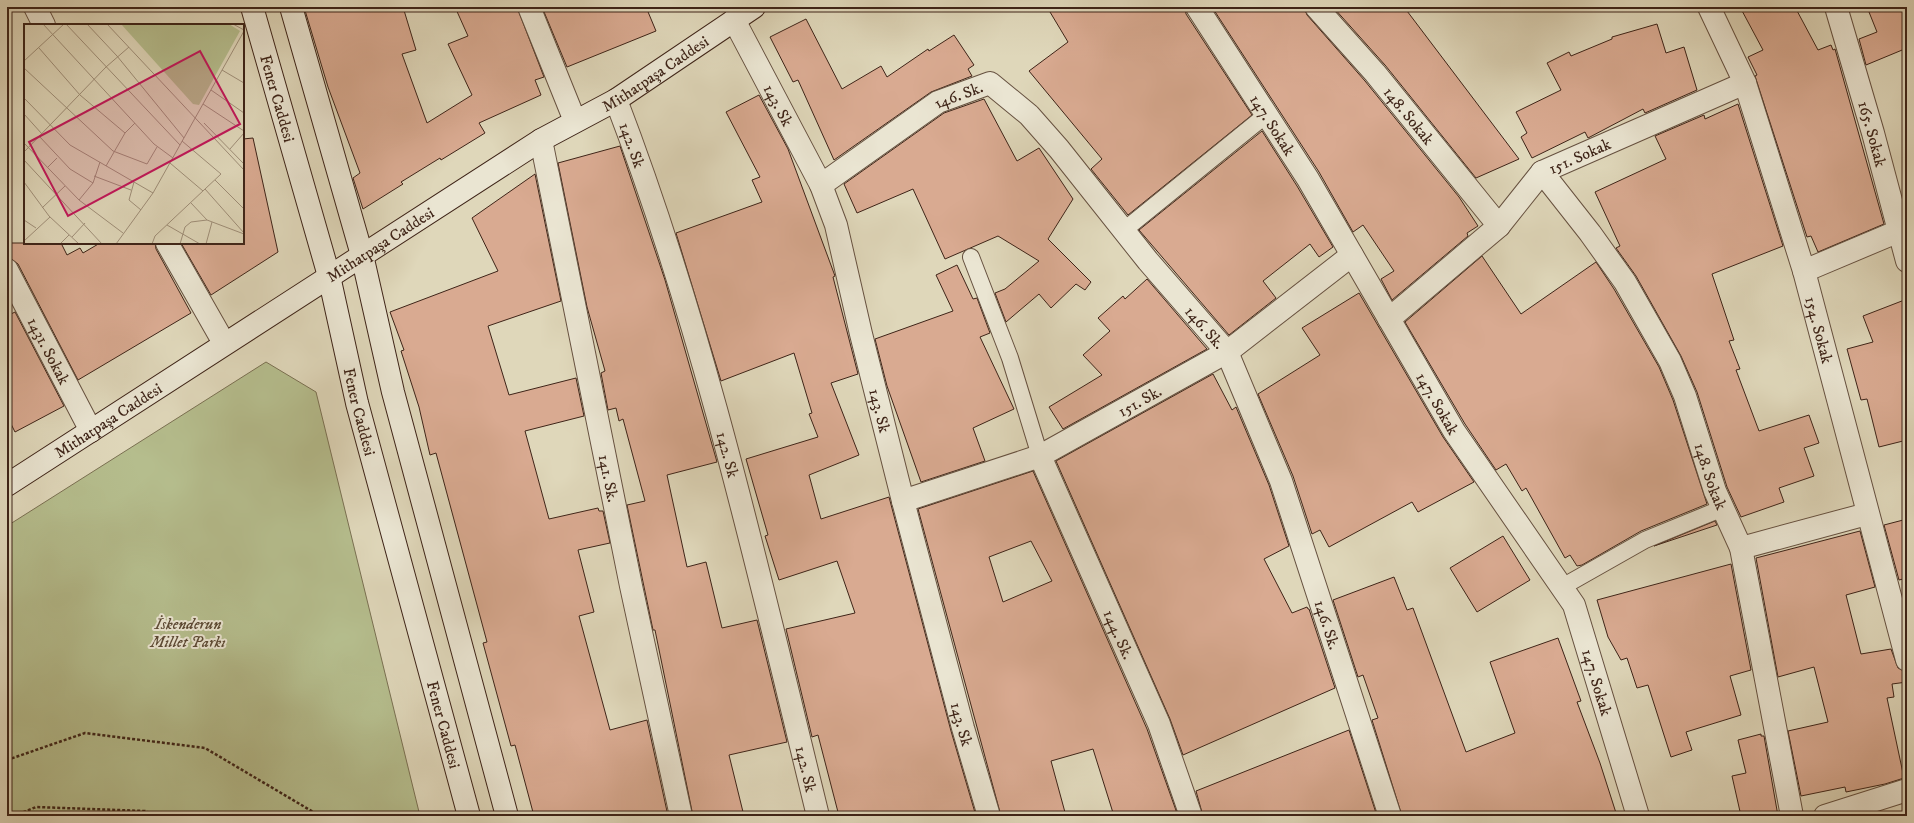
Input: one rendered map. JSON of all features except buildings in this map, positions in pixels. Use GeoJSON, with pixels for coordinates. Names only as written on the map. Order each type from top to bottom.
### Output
{"type":"FeatureCollection","features":[{"type":"Feature","properties":{"kind":"street"},"geometry":{"type":"LineString","coordinates":[[35,7],[44,24]]}},
{"type":"Feature","properties":{"kind":"street","name":"Fener Caddesi"},"geometry":{"type":"LineString","coordinates":[[252,7],[329,276],[357,403],[469,816]]}},
{"type":"Feature","properties":{"kind":"street"},"geometry":{"type":"LineString","coordinates":[[292,7],[362,255],[393,392],[507,816]]}},
{"type":"Feature","properties":{"kind":"street"},"geometry":{"type":"LineString","coordinates":[[529,7],[575,121]]}},
{"type":"Feature","properties":{"kind":"street","name":"Mithatpaşa Caddesi"},"geometry":{"type":"LineString","coordinates":[[7,485],[540,140],[616,100],[754,7]]}},
{"type":"Feature","properties":{"kind":"street","name":"147. Sokak"},"geometry":{"type":"LineString","coordinates":[[1197,7],[1308,179],[1454,431],[1574,605],[1638,816]]}},
{"type":"Feature","properties":{"kind":"street","name":"148. Sokak"},"geometry":{"type":"LineString","coordinates":[[1316,7],[1375,72],[1499,226]]}},
{"type":"Feature","properties":{"kind":"street","name":"154. Sokak"},"geometry":{"type":"LineString","coordinates":[[1709,7],[1745,83],[1804,271],[1867,514],[1907,660]]}},
{"type":"Feature","properties":{"kind":"street","name":"165. Sokak"},"geometry":{"type":"LineString","coordinates":[[1836,7],[1903,230],[1907,261]]}},
{"type":"Feature","properties":{"kind":"street","name":"143. Sk"},"geometry":{"type":"LineString","coordinates":[[734,20],[821,185],[836,224],[861,334],[904,501],[963,728],[989,816]]}},
{"type":"Feature","properties":{"kind":"street","name":"146. Sk."},"geometry":{"type":"LineString","coordinates":[[821,185],[938,102],[990,83],[1029,114],[1059,149],[1148,262],[1227,352],[1281,481],[1390,816]]}},
{"type":"Feature","properties":{"kind":"street","name":"151. Sokak"},"geometry":{"type":"LineString","coordinates":[[1389,319],[1499,226],[1542,172],[1745,83]]}},
{"type":"Feature","properties":{"kind":"street","name":"142. Sk"},"geometry":{"type":"LineString","coordinates":[[616,100],[666,238],[733,470],[818,816]]}},
{"type":"Feature","properties":{"kind":"street","name":"141. Sk."},"geometry":{"type":"LineString","coordinates":[[540,140],[631,586],[681,816]]}},
{"type":"Feature","properties":{"kind":"street","name":"148. Sokak"},"geometry":{"type":"LineString","coordinates":[[1542,172],[1590,233],[1625,282],[1670,361],[1685,396],[1716,491],[1741,548],[1792,816]]}},
{"type":"Feature","properties":{"kind":"street"},"geometry":{"type":"LineString","coordinates":[[1804,271],[1903,230]]}},
{"type":"Feature","properties":{"kind":"street"},"geometry":{"type":"LineString","coordinates":[[168,244],[224,344]]}},
{"type":"Feature","properties":{"kind":"street","name":"151. Sk."},"geometry":{"type":"LineString","coordinates":[[904,501],[1040,456],[1227,352],[1352,255]]}},
{"type":"Feature","properties":{"kind":"street","name":"1431. Sokak"},"geometry":{"type":"LineString","coordinates":[[7,270],[91,431]]}},
{"type":"Feature","properties":{"kind":"street","name":"144. Sk."},"geometry":{"type":"LineString","coordinates":[[1040,456],[1158,724],[1191,816]]}},
{"type":"Feature","properties":{"kind":"street"},"geometry":{"type":"LineString","coordinates":[[1741,548],[1867,514]]}},
{"type":"Feature","properties":{"kind":"street"},"geometry":{"type":"LineString","coordinates":[[1825,816],[1907,790]]}},
{"type":"Feature","properties":{"kind":"lane"},"geometry":{"type":"LineString","coordinates":[[1123,231],[1266,115]]}},
{"type":"Feature","properties":{"kind":"lane"},"geometry":{"type":"LineString","coordinates":[[971,257],[1010,358],[1040,456]]}},
{"type":"Feature","properties":{"kind":"lane"},"geometry":{"type":"LineString","coordinates":[[1562,587],[1645,540],[1723,508]]}},
{"type":"Feature","properties":{"kind":"path"},"geometry":{"type":"LineString","coordinates":[[7,760],[85,733],[205,748],[320,816]]}},
{"type":"Feature","properties":{"kind":"path"},"geometry":{"type":"LineString","coordinates":[[14,816],[36,807],[145,811],[157,816]]}},
{"type":"Feature","properties":{"kind":"green space","name":"İskenderun Millet Parkı"},"geometry":{"type":"Polygon","coordinates":[[[266,362],[316,392],[420,816],[7,816],[7,526],[266,362]]]}}]}
